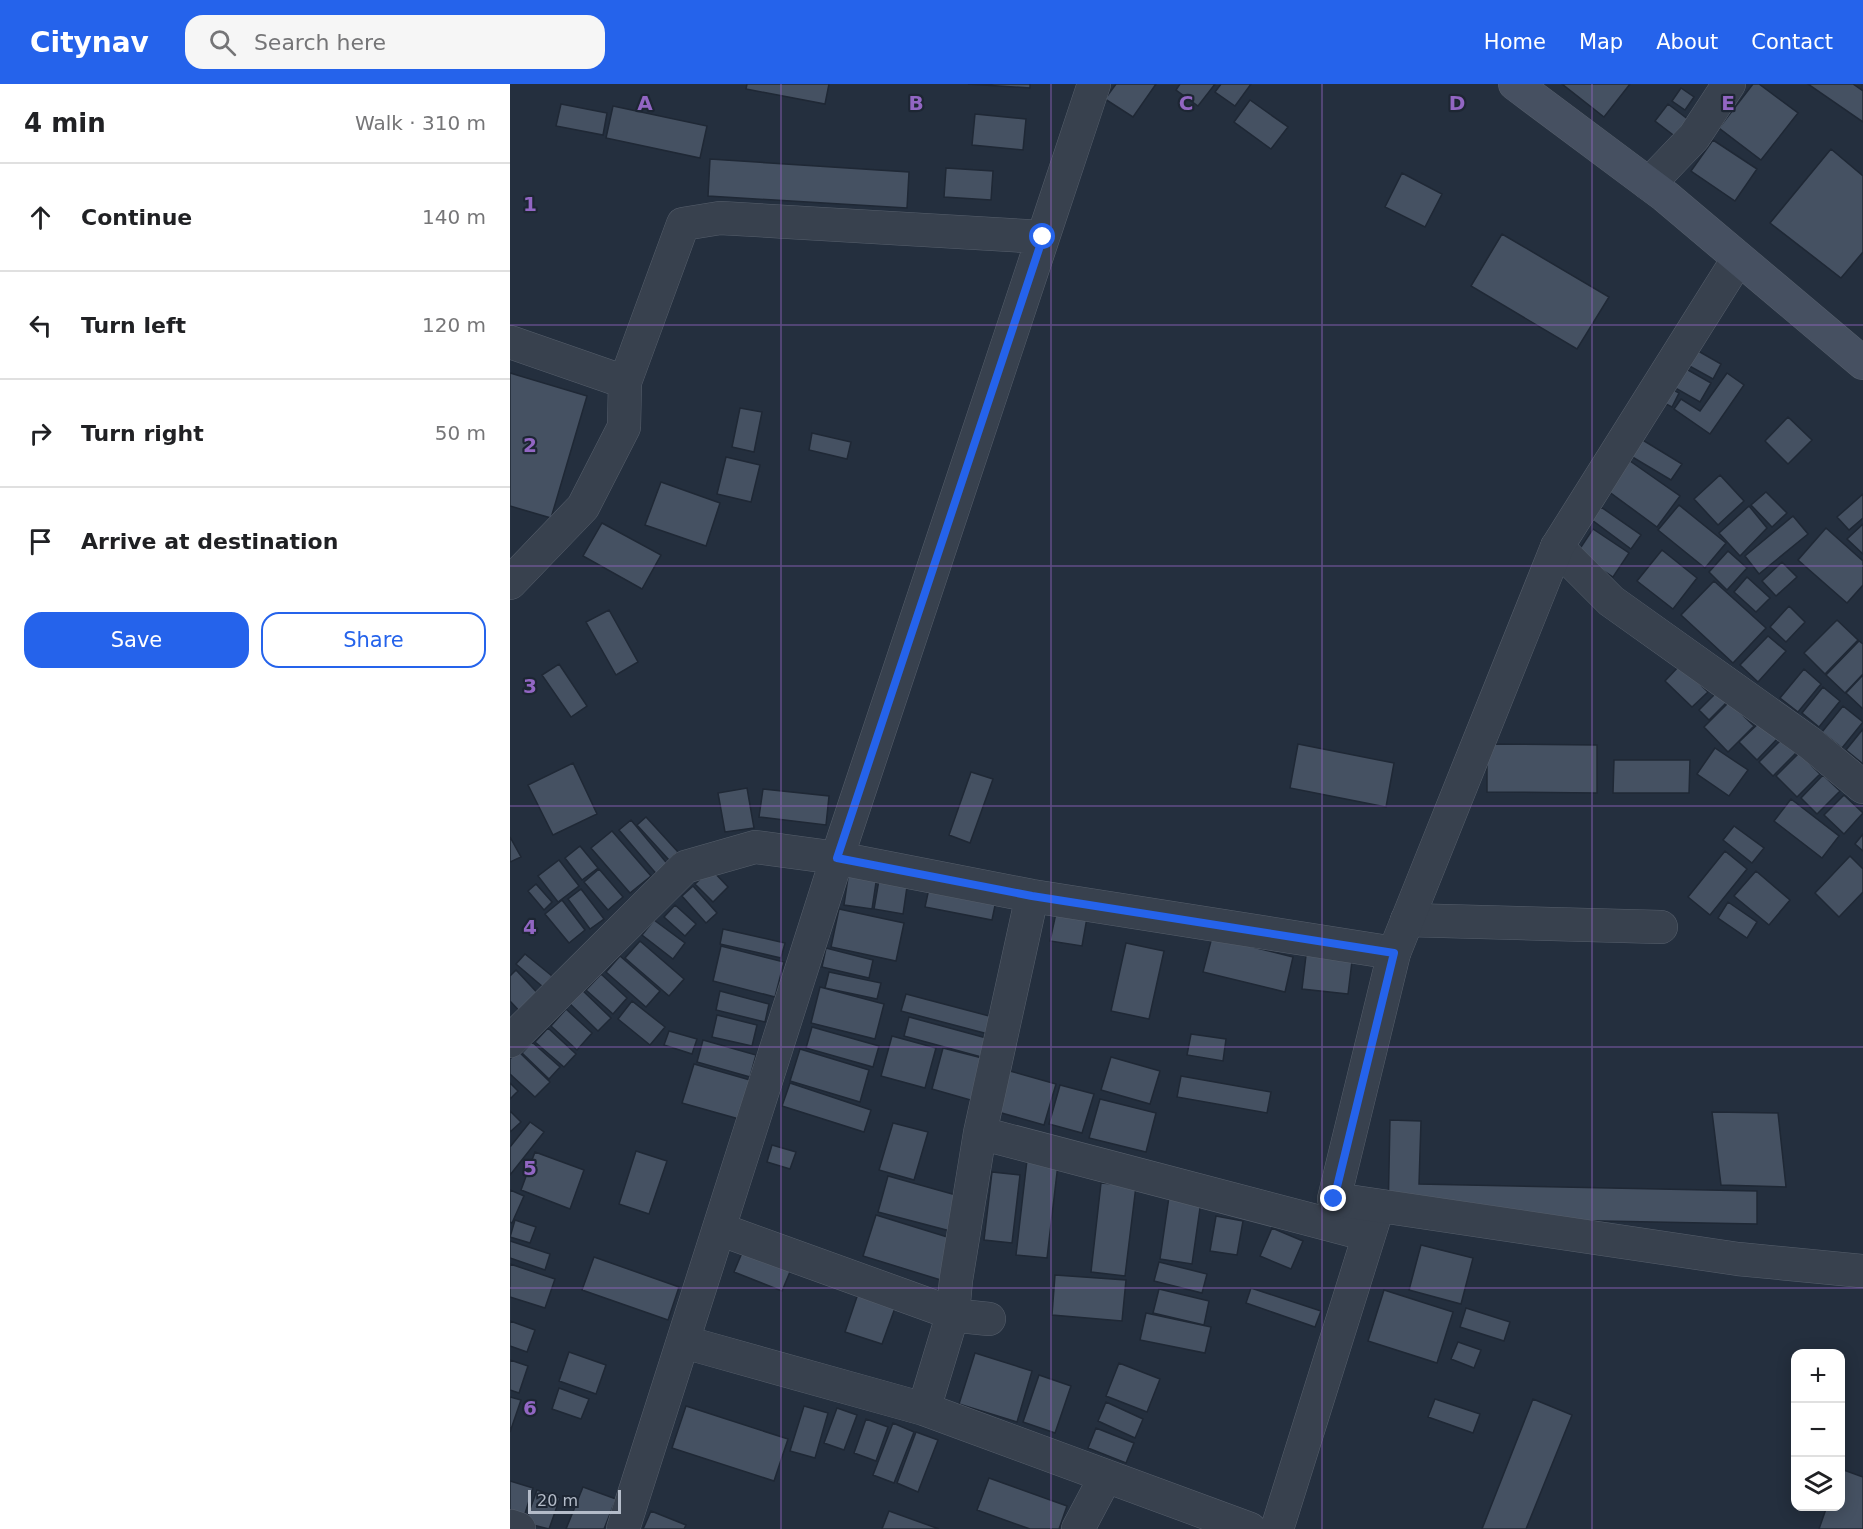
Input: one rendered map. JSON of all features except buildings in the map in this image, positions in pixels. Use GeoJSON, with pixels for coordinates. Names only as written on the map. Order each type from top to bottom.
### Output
{"type":"FeatureCollection","features":[{"type":"Feature","properties":{"kind":"main road"},"geometry":{"type":"LineString","coordinates":[[1523,86],[1649,184],[1863,363]]}},
{"type":"Feature","properties":{"kind":"street"},"geometry":{"type":"LineString","coordinates":[[623,1529],[837,858],[1094,84]]}},
{"type":"Feature","properties":{"kind":"street"},"geometry":{"type":"LineString","coordinates":[[1649,184],[1694,137],[1729,84]]}},
{"type":"Feature","properties":{"kind":"street"},"geometry":{"type":"LineString","coordinates":[[510,583],[583,507],[624,427],[626,382],[683,224],[720,218],[1043,237]]}},
{"type":"Feature","properties":{"kind":"street"},"geometry":{"type":"LineString","coordinates":[[1373,1220],[1334,1199],[1394,953],[1557,547],[1738,259]]}},
{"type":"Feature","properties":{"kind":"street"},"geometry":{"type":"LineString","coordinates":[[510,342],[626,382]]}},
{"type":"Feature","properties":{"kind":"street"},"geometry":{"type":"LineString","coordinates":[[1557,547],[1611,601],[1810,743],[1863,787]]}},
{"type":"Feature","properties":{"kind":"street"},"geometry":{"type":"LineString","coordinates":[[510,1041],[685,867],[755,847],[837,858],[1032,896],[1394,953]]}},
{"type":"Feature","properties":{"kind":"street"},"geometry":{"type":"LineString","coordinates":[[924,1409],[953,1313],[956,1280],[980,1134],[1032,896]]}},
{"type":"Feature","properties":{"kind":"street"},"geometry":{"type":"LineString","coordinates":[[1407,920],[1661,927]]}},
{"type":"Feature","properties":{"kind":"street"},"geometry":{"type":"LineString","coordinates":[[980,1134],[1373,1220],[1863,1271]]}},
{"type":"Feature","properties":{"kind":"street"},"geometry":{"type":"LineString","coordinates":[[1277,1529],[1373,1220]]}},
{"type":"Feature","properties":{"kind":"street"},"geometry":{"type":"LineString","coordinates":[[720,1228],[953,1313],[989,1318]]}},
{"type":"Feature","properties":{"kind":"street"},"geometry":{"type":"LineString","coordinates":[[684,1342],[924,1409],[1250,1529]]}},
{"type":"Feature","properties":{"kind":"street"},"geometry":{"type":"LineString","coordinates":[[1078,1529],[1106,1476]]}},
{"type":"Feature","properties":{"kind":"street"},"geometry":{"type":"LineString","coordinates":[[510,1526],[519,1529]]}},
{"type":"Feature","properties":{"kind":"route"},"geometry":{"type":"LineString","coordinates":[[1043,237],[837,858],[1032,896],[1394,953],[1334,1199]]}}]}
